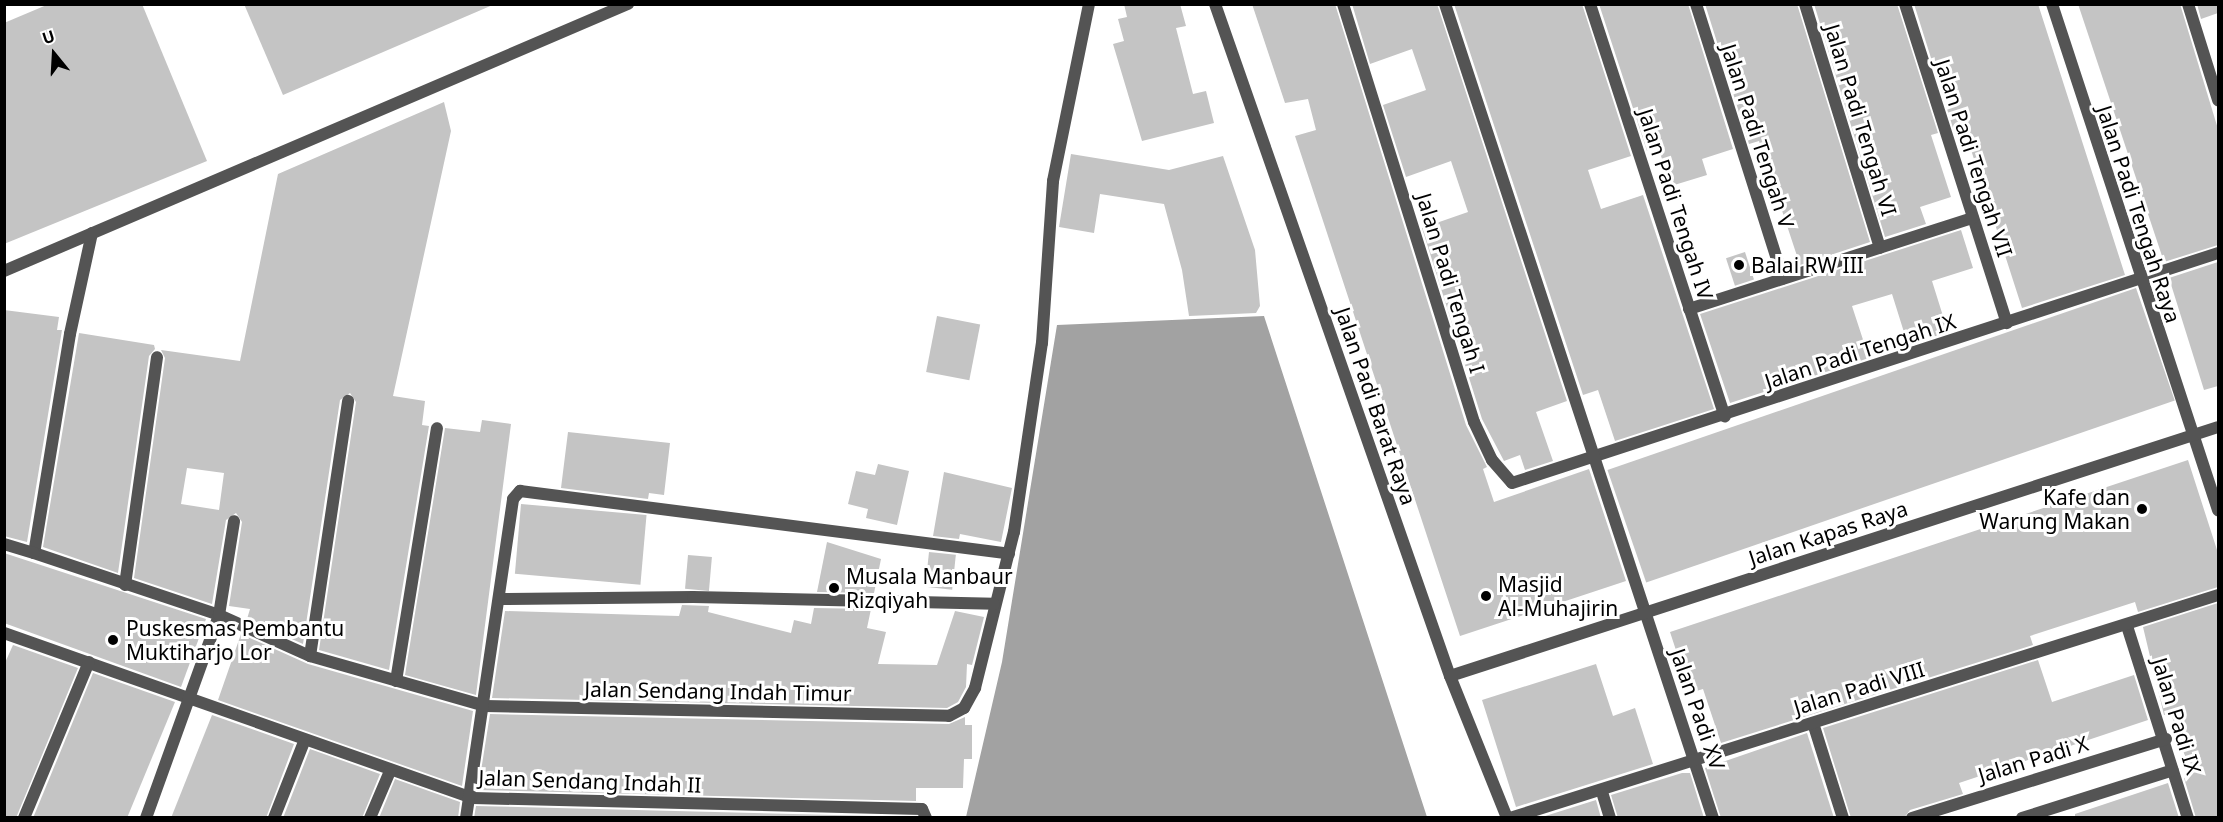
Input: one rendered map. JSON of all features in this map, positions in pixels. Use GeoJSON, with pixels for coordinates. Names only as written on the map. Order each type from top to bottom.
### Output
{"type":"FeatureCollection","features":[{"type":"Feature","properties":{"kind":"street"},"geometry":{"type":"LineString","coordinates":[[4,271],[628,4]]}},
{"type":"Feature","properties":{"kind":"street"},"geometry":{"type":"LineString","coordinates":[[500,599],[693,597],[994,604],[1009,554],[1042,343],[1053,181],[1089,4]]}},
{"type":"Feature","properties":{"kind":"street","name":"Jalan Padi Barat Raya"},"geometry":{"type":"LineString","coordinates":[[1215,4],[1450,676],[1509,818]]}},
{"type":"Feature","properties":{"kind":"street","name":"Jalan Padi Tengah I"},"geometry":{"type":"LineString","coordinates":[[1343,4],[1474,422],[1492,460],[1512,483],[1594,459]]}},
{"type":"Feature","properties":{"kind":"street"},"geometry":{"type":"LineString","coordinates":[[1445,4],[1644,614]]}},
{"type":"Feature","properties":{"kind":"street","name":"Jalan Padi Tengah V"},"geometry":{"type":"LineString","coordinates":[[1696,4],[1783,279]]}},
{"type":"Feature","properties":{"kind":"street","name":"Jalan Padi Tengah VI"},"geometry":{"type":"LineString","coordinates":[[1805,4],[1880,248]]}},
{"type":"Feature","properties":{"kind":"street","name":"Jalan Padi Tengah VII"},"geometry":{"type":"LineString","coordinates":[[1905,4],[2007,323]]}},
{"type":"Feature","properties":{"kind":"street","name":"Jalan Padi Tengah Raya"},"geometry":{"type":"LineString","coordinates":[[2052,4],[2138,279],[2218,510]]}},
{"type":"Feature","properties":{"kind":"street"},"geometry":{"type":"LineString","coordinates":[[2188,4],[2218,100]]}},
{"type":"Feature","properties":{"kind":"street","name":"Jalan Padi Tengah IV"},"geometry":{"type":"LineString","coordinates":[[1593,5],[1725,416]]}},
{"type":"Feature","properties":{"kind":"street"},"geometry":{"type":"LineString","coordinates":[[1689,309],[1973,218]]}},
{"type":"Feature","properties":{"kind":"street"},"geometry":{"type":"LineString","coordinates":[[34,553],[70,334],[92,233]]}},
{"type":"Feature","properties":{"kind":"street","name":"Jalan Padi Tengah IX"},"geometry":{"type":"LineString","coordinates":[[1594,459],[2218,253]]}},
{"type":"Feature","properties":{"kind":"street"},"geometry":{"type":"LineString","coordinates":[[125,585],[157,357]]}},
{"type":"Feature","properties":{"kind":"street"},"geometry":{"type":"LineString","coordinates":[[310,656],[348,401]]}},
{"type":"Feature","properties":{"kind":"street","name":"Jalan Kapas Raya"},"geometry":{"type":"LineString","coordinates":[[1450,676],[2218,427]]}},
{"type":"Feature","properties":{"kind":"street"},"geometry":{"type":"LineString","coordinates":[[396,681],[437,428]]}},
{"type":"Feature","properties":{"kind":"street"},"geometry":{"type":"LineString","coordinates":[[466,818],[473,798],[513,499],[524,489],[1009,554]]}},
{"type":"Feature","properties":{"kind":"street"},"geometry":{"type":"LineString","coordinates":[[146,818],[192,698],[219,615],[234,521]]}},
{"type":"Feature","properties":{"kind":"street","name":"Jalan Sendang Indah Timur"},"geometry":{"type":"LineString","coordinates":[[4,544],[219,615],[310,656],[485,706],[949,716],[964,708],[975,688],[994,604]]}},
{"type":"Feature","properties":{"kind":"street","name":"Jalan Padi VIII"},"geometry":{"type":"LineString","coordinates":[[1509,818],[1602,792],[1813,723],[2127,626],[2218,595]]}},
{"type":"Feature","properties":{"kind":"street","name":"Jalan Padi XV"},"geometry":{"type":"LineString","coordinates":[[1644,614],[1713,818]]}},
{"type":"Feature","properties":{"kind":"street","name":"Jalan Padi IX"},"geometry":{"type":"LineString","coordinates":[[2127,626],[2166,739],[2188,818]]}},
{"type":"Feature","properties":{"kind":"street","name":"Jalan Sendang Indah II"},"geometry":{"type":"LineString","coordinates":[[4,633],[192,698],[304,742],[473,798],[922,809],[926,818]]}},
{"type":"Feature","properties":{"kind":"street"},"geometry":{"type":"LineString","coordinates":[[24,818],[89,662]]}},
{"type":"Feature","properties":{"kind":"street"},"geometry":{"type":"LineString","coordinates":[[1813,723],[1843,818]]}},
{"type":"Feature","properties":{"kind":"street","name":"Jalan Padi X"},"geometry":{"type":"LineString","coordinates":[[1912,818],[2166,739]]}},
{"type":"Feature","properties":{"kind":"street"},"geometry":{"type":"LineString","coordinates":[[274,818],[304,742]]}},
{"type":"Feature","properties":{"kind":"street"},"geometry":{"type":"LineString","coordinates":[[2022,818],[2173,770]]}},
{"type":"Feature","properties":{"kind":"street"},"geometry":{"type":"LineString","coordinates":[[370,818],[390,771]]}},
{"type":"Feature","properties":{"kind":"street"},"geometry":{"type":"LineString","coordinates":[[1602,792],[1610,818]]}},
{"type":"Feature","properties":{"kind":"shaded area"},"geometry":{"type":"Polygon","coordinates":[[[1264,316],[1427,817],[966,817],[1002,662],[1057,325],[1264,316]]]}},
{"type":"Feature","properties":{"kind":"building"},"geometry":{"type":"Polygon","coordinates":[[[49,4],[142,4],[207,161],[4,244],[4,23],[49,4]]]}},
{"type":"Feature","properties":{"kind":"building"},"geometry":{"type":"Polygon","coordinates":[[[244,4],[495,4],[283,95],[244,4]]]}},
{"type":"Feature","properties":{"kind":"building"},"geometry":{"type":"Polygon","coordinates":[[[1124,4],[1180,4],[1186,26],[1176,28],[1193,94],[1206,91],[1214,123],[1142,141],[1113,44],[1124,41],[1118,19],[1127,17],[1124,4]]]}},
{"type":"Feature","properties":{"kind":"building"},"geometry":{"type":"Polygon","coordinates":[[[1252,4],[1335,4],[1466,425],[1487,467],[1483,469],[1494,502],[1589,469],[1626,581],[1460,636],[1295,136],[1316,130],[1308,99],[1285,103],[1252,4]]]}},
{"type":"Feature","properties":{"kind":"building"},"geometry":{"type":"Polygon","coordinates":[[[1352,4],[1437,4],[1567,401],[1536,412],[1553,461],[1525,470],[1520,455],[1504,461],[1482,419],[1422,228],[1468,212],[1451,161],[1406,177],[1383,105],[1426,90],[1412,49],[1370,64],[1352,4]]]}},
{"type":"Feature","properties":{"kind":"building"},"geometry":{"type":"Polygon","coordinates":[[[1454,4],[1582,4],[1631,156],[1588,170],[1601,209],[1643,195],[1714,409],[1615,441],[1598,390],[1583,395],[1454,4]]]}},
{"type":"Feature","properties":{"kind":"building"},"geometry":{"type":"Polygon","coordinates":[[[1599,4],[1688,4],[1733,149],[1702,159],[1707,175],[1671,186],[1658,147],[1647,151],[1599,4]]]}},
{"type":"Feature","properties":{"kind":"building"},"geometry":{"type":"Polygon","coordinates":[[[1705,4],[1797,4],[1870,242],[1800,265],[1759,141],[1749,144],[1705,4]]]}},
{"type":"Feature","properties":{"kind":"building"},"geometry":{"type":"Polygon","coordinates":[[[1814,4],[1897,4],[1938,133],[1931,135],[1951,197],[1920,207],[1926,224],[1885,237],[1814,4]]]}},
{"type":"Feature","properties":{"kind":"building"},"geometry":{"type":"Polygon","coordinates":[[[1914,4],[2038,4],[2125,275],[2022,308],[1963,125],[1953,128],[1914,4]]]}},
{"type":"Feature","properties":{"kind":"building"},"geometry":{"type":"Polygon","coordinates":[[[2078,4],[2180,4],[2218,129],[2218,245],[2164,262],[2078,4]]]}},
{"type":"Feature","properties":{"kind":"building"},"geometry":{"type":"Polygon","coordinates":[[[2197,4],[2218,4],[2218,13],[2201,19],[2197,4]]]}},
{"type":"Feature","properties":{"kind":"building"},"geometry":{"type":"Polygon","coordinates":[[[444,102],[451,131],[393,396],[425,401],[422,425],[429,426],[389,670],[319,650],[356,402],[350,393],[340,400],[303,644],[247,619],[250,609],[229,606],[242,522],[236,513],[226,520],[212,604],[134,578],[165,358],[161,350],[240,361],[278,174],[444,102]],[[187,468],[181,504],[219,510],[224,473],[187,468]]]}},
{"type":"Feature","properties":{"kind":"building"},"geometry":{"type":"Polygon","coordinates":[[[1071,154],[1169,170],[1223,156],[1255,250],[1260,306],[1256,313],[1189,316],[1182,270],[1164,204],[1100,194],[1094,233],[1059,227],[1071,154]]]}},
{"type":"Feature","properties":{"kind":"building"},"geometry":{"type":"Polygon","coordinates":[[[1961,230],[1973,268],[1932,281],[1948,332],[1908,345],[1892,294],[1852,306],[1869,358],[1730,403],[1700,314],[1961,230]]]}},
{"type":"Feature","properties":{"kind":"building","name":"Balai RW III"},"geometry":{"type":"Polygon","coordinates":[[[1745,252],[1754,280],[1735,286],[1726,258],[1745,252]]]}},
{"type":"Feature","properties":{"kind":"building"},"geometry":{"type":"Polygon","coordinates":[[[2218,262],[2218,386],[2204,390],[2169,278],[2218,262]]]}},
{"type":"Feature","properties":{"kind":"building"},"geometry":{"type":"Polygon","coordinates":[[[2136,288],[2175,401],[1646,583],[1607,470],[2136,288]]]}},
{"type":"Feature","properties":{"kind":"building"},"geometry":{"type":"Polygon","coordinates":[[[4,310],[59,317],[57,330],[62,330],[27,542],[4,536],[4,310]]]}},
{"type":"Feature","properties":{"kind":"building"},"geometry":{"type":"Polygon","coordinates":[[[937,316],[980,324],[969,380],[926,372],[937,316]]]}},
{"type":"Feature","properties":{"kind":"building"},"geometry":{"type":"Polygon","coordinates":[[[79,333],[154,345],[155,349],[149,356],[118,573],[43,547],[79,333]]]}},
{"type":"Feature","properties":{"kind":"building"},"geometry":{"type":"Polygon","coordinates":[[[482,420],[511,424],[476,695],[405,675],[445,428],[480,432],[482,420]]]}},
{"type":"Feature","properties":{"kind":"building"},"geometry":{"type":"Polygon","coordinates":[[[568,432],[670,443],[664,495],[649,493],[648,499],[561,488],[568,432]]]}},
{"type":"Feature","properties":{"kind":"building"},"geometry":{"type":"Polygon","coordinates":[[[2188,460],[2218,553],[2218,587],[2138,612],[2135,602],[2030,636],[2033,645],[1721,743],[1703,689],[1690,693],[1670,632],[2188,460]]]}},
{"type":"Feature","properties":{"kind":"building"},"geometry":{"type":"Polygon","coordinates":[[[878,464],[909,471],[897,525],[866,518],[868,509],[848,504],[856,471],[875,475],[878,464]]]}},
{"type":"Feature","properties":{"kind":"building"},"geometry":{"type":"Polygon","coordinates":[[[944,472],[1012,488],[1001,542],[960,534],[959,539],[933,536],[944,472]]]}},
{"type":"Feature","properties":{"kind":"building"},"geometry":{"type":"Polygon","coordinates":[[[521,504],[647,515],[640,585],[515,574],[521,504]]]}},
{"type":"Feature","properties":{"kind":"building"},"geometry":{"type":"Polygon","coordinates":[[[827,542],[881,559],[874,593],[817,592],[827,542]]]}},
{"type":"Feature","properties":{"kind":"building"},"geometry":{"type":"Polygon","coordinates":[[[929,552],[956,555],[952,590],[925,587],[929,552]]]}},
{"type":"Feature","properties":{"kind":"building"},"geometry":{"type":"Polygon","coordinates":[[[4,553],[206,619],[181,687],[4,623],[4,553]]]}},
{"type":"Feature","properties":{"kind":"building"},"geometry":{"type":"Polygon","coordinates":[[[688,555],[712,557],[709,591],[685,589],[688,555]]]}},
{"type":"Feature","properties":{"kind":"building"},"geometry":{"type":"Polygon","coordinates":[[[2218,603],[2218,818],[2196,818],[2184,778],[2191,775],[2171,713],[2164,715],[2143,627],[2218,603]]]}},
{"type":"Feature","properties":{"kind":"building"},"geometry":{"type":"Polygon","coordinates":[[[682,605],[709,606],[708,612],[791,633],[794,620],[811,624],[814,608],[871,609],[867,628],[886,632],[878,664],[937,665],[955,611],[984,617],[972,665],[967,664],[966,687],[958,702],[947,708],[492,698],[505,611],[679,616],[682,605]]]}},
{"type":"Feature","properties":{"kind":"building"},"geometry":{"type":"Polygon","coordinates":[[[241,634],[308,664],[473,711],[462,786],[218,700],[241,634]]]}},
{"type":"Feature","properties":{"kind":"building"},"geometry":{"type":"Polygon","coordinates":[[[13,645],[78,668],[16,818],[4,818],[4,665],[13,645]]]}},
{"type":"Feature","properties":{"kind":"building"},"geometry":{"type":"Polygon","coordinates":[[[2038,660],[2052,702],[2134,675],[2148,720],[1959,783],[1963,794],[1910,810],[1904,818],[1851,818],[1823,728],[2038,660]]]}},
{"type":"Feature","properties":{"kind":"building"},"geometry":{"type":"Polygon","coordinates":[[[1596,664],[1613,716],[1635,708],[1653,764],[1516,807],[1482,700],[1596,664]]]}},
{"type":"Feature","properties":{"kind":"building"},"geometry":{"type":"Polygon","coordinates":[[[93,673],[175,702],[127,818],[33,818],[93,673]]]}},
{"type":"Feature","properties":{"kind":"building"},"geometry":{"type":"Polygon","coordinates":[[[490,714],[949,724],[965,717],[965,725],[972,725],[972,759],[964,759],[963,788],[916,788],[916,801],[478,790],[490,714]]]}},
{"type":"Feature","properties":{"kind":"building"},"geometry":{"type":"Polygon","coordinates":[[[212,715],[294,744],[266,818],[171,818],[212,715]]]}},
{"type":"Feature","properties":{"kind":"building"},"geometry":{"type":"Polygon","coordinates":[[[1807,733],[1834,818],[1721,818],[1705,768],[1807,733]]]}},
{"type":"Feature","properties":{"kind":"building"},"geometry":{"type":"Polygon","coordinates":[[[310,749],[380,774],[362,818],[283,818],[310,749]]]}},
{"type":"Feature","properties":{"kind":"building"},"geometry":{"type":"Polygon","coordinates":[[[1682,773],[1690,773],[1704,818],[1618,818],[1611,795],[1682,773]]]}},
{"type":"Feature","properties":{"kind":"building"},"geometry":{"type":"Polygon","coordinates":[[[395,779],[460,802],[458,818],[379,818],[395,779]]]}},
{"type":"Feature","properties":{"kind":"building"},"geometry":{"type":"Polygon","coordinates":[[[2168,783],[2179,818],[2075,818],[2075,814],[2168,783]]]}},
{"type":"Feature","properties":{"kind":"building"},"geometry":{"type":"Polygon","coordinates":[[[1596,800],[1601,818],[1539,818],[1596,800]]]}},
{"type":"Feature","properties":{"kind":"building"},"geometry":{"type":"Polygon","coordinates":[[[476,806],[916,817],[916,818],[474,818],[476,806]]]}},
{"type":"Feature","properties":{"kind":"place","name":"Balai RW III"},"geometry":{"type":"Point","coordinates":[1739,265]}},
{"type":"Feature","properties":{"kind":"place","name":"Kafe dan Warung Makan"},"geometry":{"type":"Point","coordinates":[2142,509]}},
{"type":"Feature","properties":{"kind":"place","name":"Musala Manbaur Rizqiyah"},"geometry":{"type":"Point","coordinates":[834,588]}},
{"type":"Feature","properties":{"kind":"place","name":"Masjid Al-Muhajirin"},"geometry":{"type":"Point","coordinates":[1486,596]}},
{"type":"Feature","properties":{"kind":"place","name":"Puskesmas Pembantu Muktiharjo Lor"},"geometry":{"type":"Point","coordinates":[113,640]}}]}
